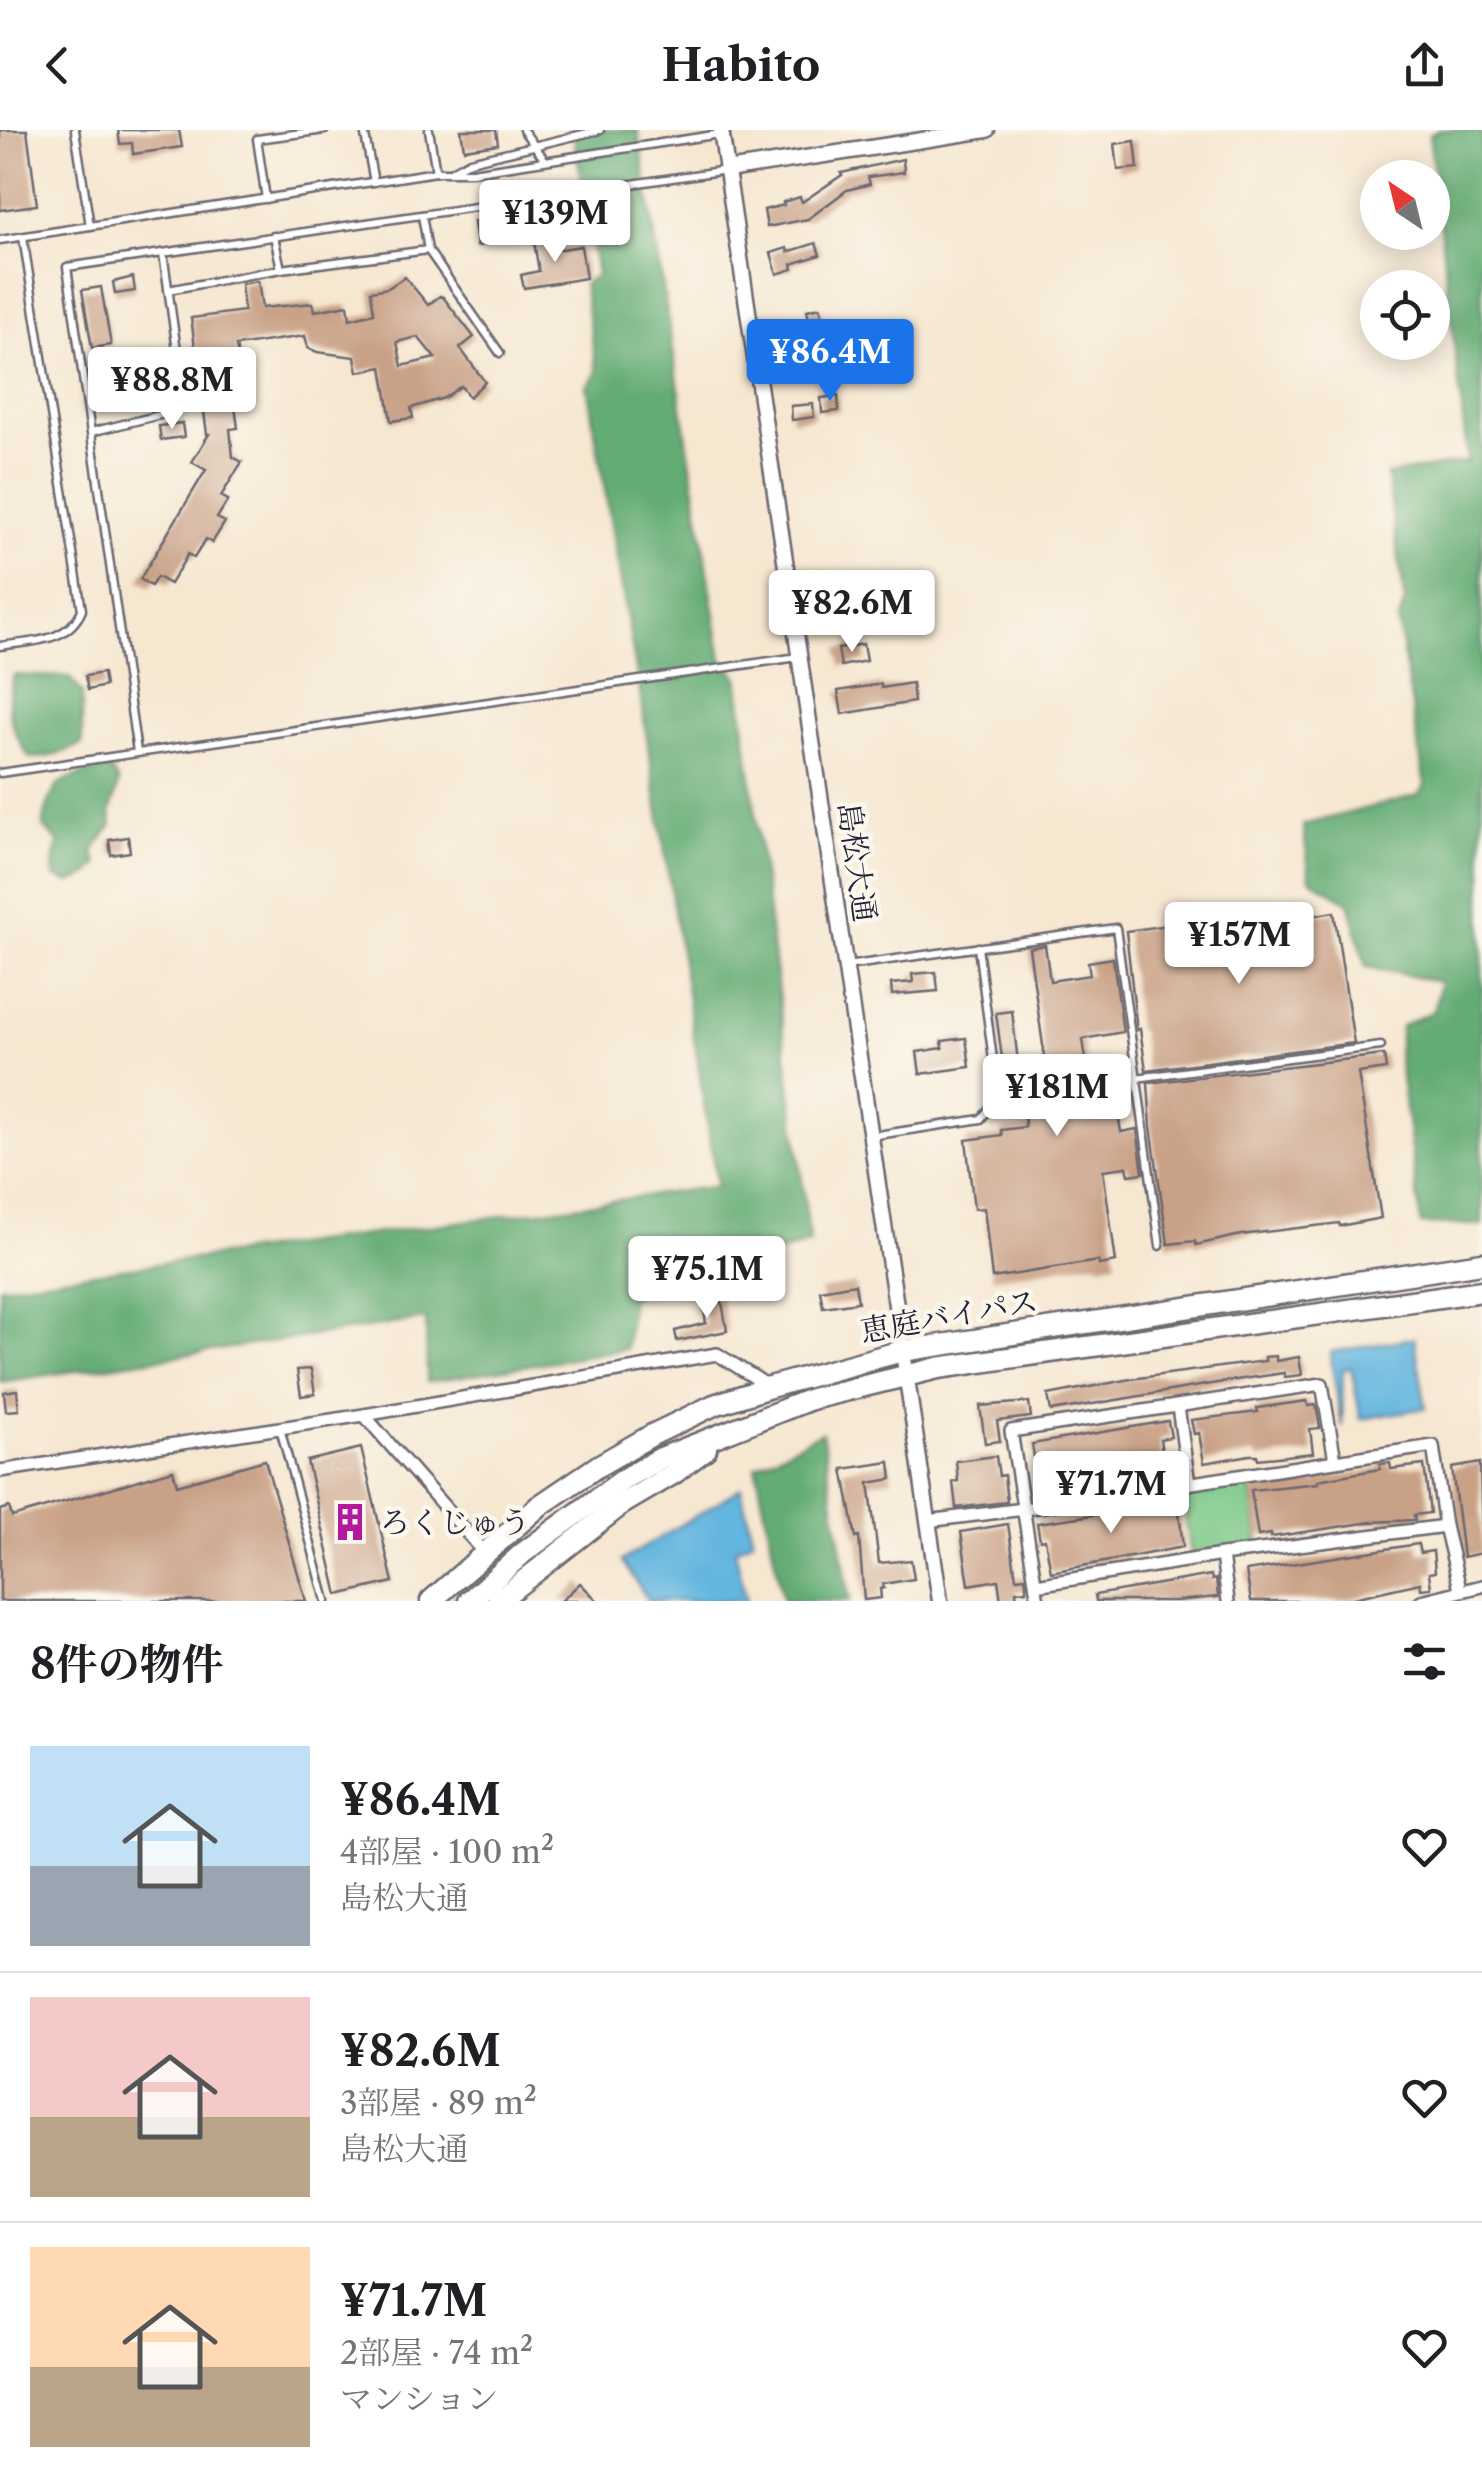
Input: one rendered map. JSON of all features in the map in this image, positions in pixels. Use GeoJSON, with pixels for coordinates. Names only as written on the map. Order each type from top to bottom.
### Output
{"type":"FeatureCollection","features":[{"type":"Feature","properties":{"kind":"highway","name":"恵庭バイパス"},"geometry":{"type":"LineString","coordinates":[[431,1601],[539,1506],[652,1435],[714,1406],[770,1387],[902,1351],[1482,1264]]}},
{"type":"Feature","properties":{"kind":"highway","name":"恵庭バイパス"},"geometry":{"type":"LineString","coordinates":[[470,1601],[547,1534],[661,1458],[810,1400],[905,1376],[1482,1291]]}},
{"type":"Feature","properties":{"kind":"highway"},"geometry":{"type":"LineString","coordinates":[[507,1598],[622,1504],[672,1474],[727,1432]]}},
{"type":"Feature","properties":{"kind":"street"},"geometry":{"type":"LineString","coordinates":[[727,170],[987,130]]}},
{"type":"Feature","properties":{"kind":"street","name":"島松大通"},"geometry":{"type":"LineString","coordinates":[[721,132],[940,1601]]}},
{"type":"Feature","properties":{"kind":"street"},"geometry":{"type":"LineString","coordinates":[[0,1472],[717,1354],[770,1387]]}},
{"type":"Feature","properties":{"kind":"street"},"geometry":{"type":"LineString","coordinates":[[1038,1601],[1011,1431],[1322,1384],[1335,1460]]}},
{"type":"Feature","properties":{"kind":"street"},"geometry":{"type":"LineString","coordinates":[[1178,1406],[1189,1484]]}},
{"type":"Feature","properties":{"kind":"street"},"geometry":{"type":"LineString","coordinates":[[364,1415],[484,1552]]}},
{"type":"Feature","properties":{"kind":"street"},"geometry":{"type":"LineString","coordinates":[[927,1521],[1024,1510],[1433,1446],[1460,1589]]}},
{"type":"Feature","properties":{"kind":"street"},"geometry":{"type":"LineString","coordinates":[[1036,1585],[1222,1555],[1446,1526]]}},
{"type":"Feature","properties":{"kind":"street"},"geometry":{"type":"LineString","coordinates":[[1222,1555],[1228,1601]]}},
{"type":"Feature","properties":{"kind":"street"},"geometry":{"type":"LineString","coordinates":[[1422,1601],[1482,1586]]}},
{"type":"Feature","properties":{"kind":"lane"},"geometry":{"type":"LineString","coordinates":[[75,130],[90,226]]}},
{"type":"Feature","properties":{"kind":"lane"},"geometry":{"type":"LineString","coordinates":[[266,199],[257,139],[325,130]]}},
{"type":"Feature","properties":{"kind":"lane"},"geometry":{"type":"LineString","coordinates":[[364,130],[374,182]]}},
{"type":"Feature","properties":{"kind":"lane"},"geometry":{"type":"LineString","coordinates":[[430,130],[436,172]]}},
{"type":"Feature","properties":{"kind":"lane"},"geometry":{"type":"LineString","coordinates":[[523,130],[546,160]]}},
{"type":"Feature","properties":{"kind":"lane"},"geometry":{"type":"LineString","coordinates":[[453,170],[470,161],[600,130]]}},
{"type":"Feature","properties":{"kind":"lane"},"geometry":{"type":"LineString","coordinates":[[0,240],[721,132]]}},
{"type":"Feature","properties":{"kind":"lane"},"geometry":{"type":"LineString","coordinates":[[138,752],[67,266],[727,170]]}},
{"type":"Feature","properties":{"kind":"lane"},"geometry":{"type":"LineString","coordinates":[[422,214],[428,250],[500,353]]}},
{"type":"Feature","properties":{"kind":"lane"},"geometry":{"type":"LineString","coordinates":[[274,236],[281,269]]}},
{"type":"Feature","properties":{"kind":"lane"},"geometry":{"type":"LineString","coordinates":[[0,646],[58,636],[77,622],[82,610],[24,237]]}},
{"type":"Feature","properties":{"kind":"lane"},"geometry":{"type":"LineString","coordinates":[[168,290],[281,269],[428,250]]}},
{"type":"Feature","properties":{"kind":"lane"},"geometry":{"type":"LineString","coordinates":[[91,432],[160,416],[184,399],[162,252]]}},
{"type":"Feature","properties":{"kind":"lane"},"geometry":{"type":"LineString","coordinates":[[0,772],[798,658]]}},
{"type":"Feature","properties":{"kind":"lane"},"geometry":{"type":"LineString","coordinates":[[844,966],[1116,928],[1160,1246]]}},
{"type":"Feature","properties":{"kind":"lane"},"geometry":{"type":"LineString","coordinates":[[870,1136],[981,1118],[998,1098],[978,947]]}},
{"type":"Feature","properties":{"kind":"lane"},"geometry":{"type":"LineString","coordinates":[[1136,1078],[1381,1046]]}},
{"type":"Feature","properties":{"kind":"lane"},"geometry":{"type":"LineString","coordinates":[[280,1428],[326,1601]]}},
{"type":"Feature","properties":{"kind":"green space"},"geometry":{"type":"Polygon","coordinates":[[[573,130],[638,130],[722,660],[738,676],[810,1243],[631,1297],[626,1349],[427,1382],[426,1319],[0,1382],[0,1286],[717,1186],[640,693],[587,386],[597,372],[583,284],[597,275],[573,130]]]}},
{"type":"Feature","properties":{"kind":"green space"},"geometry":{"type":"Polygon","coordinates":[[[1440,130],[1482,130],[1482,1225],[1421,1224],[1398,1055],[1401,1026],[1434,1011],[1440,982],[1366,967],[1349,902],[1310,879],[1303,825],[1418,795],[1425,786],[1398,622],[1405,602],[1387,475],[1468,461],[1450,311],[1450,270],[1445,270],[1443,250],[1450,250],[1450,160],[1432,160],[1429,135],[1440,130]]]}},
{"type":"Feature","properties":{"kind":"green space"},"geometry":{"type":"Polygon","coordinates":[[[14,675],[69,677],[82,693],[82,744],[49,756],[29,757],[10,718],[14,675]]]}},
{"type":"Feature","properties":{"kind":"green space"},"geometry":{"type":"Polygon","coordinates":[[[108,767],[119,782],[110,813],[112,825],[93,851],[98,865],[87,876],[70,883],[55,877],[53,863],[59,843],[43,826],[51,797],[70,778],[108,767]]]}},
{"type":"Feature","properties":{"kind":"green space"},"geometry":{"type":"Polygon","coordinates":[[[822,1432],[850,1601],[783,1601],[756,1466],[822,1432]]]}},
{"type":"Feature","properties":{"kind":"green space"},"geometry":{"type":"Polygon","coordinates":[[[1250,1483],[1259,1543],[1191,1554],[1182,1494],[1250,1483]]]}},
{"type":"Feature","properties":{"kind":"water"},"geometry":{"type":"Polygon","coordinates":[[[1414,1338],[1426,1408],[1361,1419],[1351,1368],[1343,1369],[1342,1426],[1330,1352],[1414,1338]]]}},
{"type":"Feature","properties":{"kind":"water"},"geometry":{"type":"Polygon","coordinates":[[[741,1488],[753,1540],[735,1549],[746,1601],[649,1601],[622,1561],[741,1488]]]}},
{"type":"Feature","properties":{"kind":"building"},"geometry":{"type":"Polygon","coordinates":[[[0,130],[27,130],[37,205],[0,210],[0,130]]]}},
{"type":"Feature","properties":{"kind":"building"},"geometry":{"type":"Polygon","coordinates":[[[118,130],[179,130],[182,147],[133,154],[132,143],[120,144],[118,130]]]}},
{"type":"Feature","properties":{"kind":"building"},"geometry":{"type":"Polygon","coordinates":[[[461,130],[496,130],[498,144],[464,149],[461,130]]]}},
{"type":"Feature","properties":{"kind":"building"},"geometry":{"type":"Polygon","coordinates":[[[1135,141],[1138,168],[1118,170],[1115,144],[1135,141]]]}},
{"type":"Feature","properties":{"kind":"building"},"geometry":{"type":"Polygon","coordinates":[[[903,159],[904,172],[868,177],[870,184],[847,190],[808,219],[767,227],[764,210],[800,197],[802,202],[841,173],[903,159]]]}},
{"type":"Feature","properties":{"kind":"building"},"geometry":{"type":"Polygon","coordinates":[[[484,221],[489,244],[477,246],[474,222],[484,221]]]}},
{"type":"Feature","properties":{"kind":"building"},"geometry":{"type":"Polygon","coordinates":[[[554,239],[556,250],[581,246],[586,278],[524,288],[521,275],[539,271],[534,242],[554,239]]]}},
{"type":"Feature","properties":{"kind":"building"},"geometry":{"type":"Polygon","coordinates":[[[816,243],[820,255],[792,264],[793,269],[777,274],[771,253],[816,243]]]}},
{"type":"Feature","properties":{"kind":"building"},"geometry":{"type":"Polygon","coordinates":[[[133,277],[135,291],[115,294],[113,282],[133,277]]]}},
{"type":"Feature","properties":{"kind":"building"},"geometry":{"type":"Polygon","coordinates":[[[405,277],[428,305],[443,297],[474,337],[460,348],[485,382],[469,397],[461,386],[444,398],[411,408],[413,418],[391,421],[382,367],[358,372],[355,357],[317,352],[308,348],[305,336],[236,346],[238,356],[228,358],[238,428],[230,429],[233,457],[242,462],[221,496],[228,500],[217,518],[225,522],[212,543],[206,539],[194,558],[188,554],[170,584],[157,577],[151,586],[140,579],[206,470],[192,462],[209,434],[191,318],[244,311],[241,284],[258,281],[262,308],[313,303],[315,311],[348,305],[350,319],[374,313],[371,291],[388,288],[405,277]],[[418,337],[397,342],[402,366],[435,358],[418,337]]]}},
{"type":"Feature","properties":{"kind":"building"},"geometry":{"type":"Polygon","coordinates":[[[101,287],[111,345],[92,348],[82,290],[101,287]]]}},
{"type":"Feature","properties":{"kind":"building"},"geometry":{"type":"Polygon","coordinates":[[[820,307],[824,322],[810,325],[807,310],[820,307]]]}},
{"type":"Feature","properties":{"kind":"building"},"geometry":{"type":"Polygon","coordinates":[[[838,396],[839,411],[822,413],[821,398],[838,396]]]}},
{"type":"Feature","properties":{"kind":"building"},"geometry":{"type":"Polygon","coordinates":[[[813,404],[814,417],[792,420],[791,406],[813,404]]]}},
{"type":"Feature","properties":{"kind":"building"},"geometry":{"type":"Polygon","coordinates":[[[182,423],[184,437],[161,440],[159,426],[182,423]]]}},
{"type":"Feature","properties":{"kind":"building"},"geometry":{"type":"Polygon","coordinates":[[[863,644],[866,661],[841,666],[838,649],[863,644]]]}},
{"type":"Feature","properties":{"kind":"building"},"geometry":{"type":"Polygon","coordinates":[[[103,673],[105,686],[88,690],[85,676],[103,673]]]}},
{"type":"Feature","properties":{"kind":"building"},"geometry":{"type":"Polygon","coordinates":[[[912,683],[914,702],[842,714],[838,691],[912,683]]]}},
{"type":"Feature","properties":{"kind":"building"},"geometry":{"type":"Polygon","coordinates":[[[128,837],[130,852],[111,855],[109,840],[128,837]]]}},
{"type":"Feature","properties":{"kind":"building"},"geometry":{"type":"Polygon","coordinates":[[[1309,905],[1311,916],[1334,912],[1354,1043],[1146,1070],[1140,1029],[1137,1030],[1126,931],[1309,905]]]}},
{"type":"Feature","properties":{"kind":"building"},"geometry":{"type":"Polygon","coordinates":[[[1045,945],[1050,981],[1090,975],[1088,962],[1113,958],[1123,1032],[1083,1039],[1089,1081],[1105,1079],[1109,1104],[1116,1103],[1121,1132],[1137,1129],[1143,1173],[1129,1175],[1127,1167],[1103,1170],[1116,1262],[1099,1265],[1098,1261],[992,1278],[984,1208],[974,1209],[966,1140],[1025,1127],[1023,1091],[1049,1087],[1029,948],[1045,945]]]}},
{"type":"Feature","properties":{"kind":"building"},"geometry":{"type":"Polygon","coordinates":[[[936,972],[938,991],[892,995],[891,984],[913,982],[912,974],[936,972]]]}},
{"type":"Feature","properties":{"kind":"building"},"geometry":{"type":"Polygon","coordinates":[[[1012,1011],[1020,1079],[1005,1081],[996,1013],[1012,1011]]]}},
{"type":"Feature","properties":{"kind":"building"},"geometry":{"type":"Polygon","coordinates":[[[966,1038],[970,1067],[920,1074],[917,1052],[943,1048],[942,1041],[966,1038]]]}},
{"type":"Feature","properties":{"kind":"building"},"geometry":{"type":"Polygon","coordinates":[[[1384,1055],[1386,1069],[1358,1073],[1381,1218],[1241,1235],[1196,1245],[1195,1241],[1168,1244],[1148,1083],[1384,1055]]]}},
{"type":"Feature","properties":{"kind":"building"},"geometry":{"type":"Polygon","coordinates":[[[855,1284],[858,1302],[823,1307],[820,1290],[855,1284]]]}},
{"type":"Feature","properties":{"kind":"building"},"geometry":{"type":"Polygon","coordinates":[[[721,1296],[727,1331],[677,1341],[675,1331],[706,1323],[702,1299],[721,1296]]]}},
{"type":"Feature","properties":{"kind":"building"},"geometry":{"type":"Polygon","coordinates":[[[1276,1356],[1276,1361],[1299,1357],[1302,1375],[1285,1377],[1284,1373],[1051,1411],[1048,1395],[1265,1361],[1265,1357],[1276,1356]]]}},
{"type":"Feature","properties":{"kind":"building"},"geometry":{"type":"Polygon","coordinates":[[[311,1369],[315,1394],[301,1396],[297,1370],[311,1369]]]}},
{"type":"Feature","properties":{"kind":"building"},"geometry":{"type":"Polygon","coordinates":[[[17,1390],[19,1410],[6,1411],[4,1392],[17,1390]]]}},
{"type":"Feature","properties":{"kind":"building"},"geometry":{"type":"Polygon","coordinates":[[[1307,1401],[1308,1406],[1316,1405],[1320,1428],[1310,1429],[1313,1453],[1258,1459],[1257,1455],[1250,1455],[1204,1463],[1199,1433],[1194,1434],[1191,1420],[1307,1401]]]}},
{"type":"Feature","properties":{"kind":"building"},"geometry":{"type":"Polygon","coordinates":[[[1029,1402],[1031,1417],[997,1421],[1000,1441],[985,1443],[980,1406],[1029,1402]]]}},
{"type":"Feature","properties":{"kind":"building"},"geometry":{"type":"Polygon","coordinates":[[[1168,1421],[1171,1437],[1160,1439],[1166,1475],[1107,1483],[1106,1477],[1059,1486],[1060,1491],[1040,1495],[1032,1444],[1168,1421]]]}},
{"type":"Feature","properties":{"kind":"building","name":"ろくじゅう"},"geometry":{"type":"Polygon","coordinates":[[[361,1448],[393,1582],[338,1595],[307,1461],[361,1448]]]}},
{"type":"Feature","properties":{"kind":"building"},"geometry":{"type":"Polygon","coordinates":[[[996,1456],[999,1476],[1004,1475],[1007,1502],[956,1508],[956,1461],[996,1456]]]}},
{"type":"Feature","properties":{"kind":"building"},"geometry":{"type":"Polygon","coordinates":[[[265,1460],[306,1601],[0,1601],[0,1510],[9,1507],[12,1517],[173,1470],[177,1485],[265,1460]]]}},
{"type":"Feature","properties":{"kind":"building"},"geometry":{"type":"Polygon","coordinates":[[[890,1462],[892,1479],[869,1483],[879,1563],[911,1560],[914,1579],[883,1584],[881,1598],[864,1600],[859,1537],[856,1538],[843,1469],[890,1462]]]}},
{"type":"Feature","properties":{"kind":"building"},"geometry":{"type":"Polygon","coordinates":[[[1390,1463],[1391,1469],[1424,1465],[1430,1513],[1414,1515],[1415,1520],[1258,1536],[1251,1490],[1318,1483],[1380,1469],[1380,1464],[1390,1463]]]}},
{"type":"Feature","properties":{"kind":"building"},"geometry":{"type":"Polygon","coordinates":[[[1480,1463],[1482,1553],[1463,1557],[1452,1468],[1480,1463]]]}},
{"type":"Feature","properties":{"kind":"building"},"geometry":{"type":"Polygon","coordinates":[[[1178,1503],[1183,1547],[1051,1572],[1045,1539],[1040,1540],[1037,1523],[1178,1503]]]}},
{"type":"Feature","properties":{"kind":"building"},"geometry":{"type":"Polygon","coordinates":[[[1008,1524],[1016,1578],[1025,1577],[1026,1583],[1026,1590],[1016,1591],[1017,1601],[1001,1601],[998,1580],[969,1585],[961,1532],[1008,1524]]]}},
{"type":"Feature","properties":{"kind":"building"},"geometry":{"type":"Polygon","coordinates":[[[1418,1544],[1420,1553],[1433,1551],[1435,1572],[1429,1573],[1431,1588],[1421,1589],[1420,1583],[1340,1601],[1251,1601],[1246,1571],[1418,1544]]]}},
{"type":"Feature","properties":{"kind":"building"},"geometry":{"type":"Polygon","coordinates":[[[1211,1575],[1212,1580],[1216,1579],[1218,1597],[1096,1601],[1095,1595],[1211,1575]]]}},
{"type":"Feature","properties":{"kind":"building"},"geometry":{"type":"Polygon","coordinates":[[[580,1583],[598,1601],[561,1601],[580,1583]]]}},
{"type":"Feature","properties":{"kind":"place","name":"ろくじゅう"},"geometry":{"type":"Point","coordinates":[350,1522]}}]}
